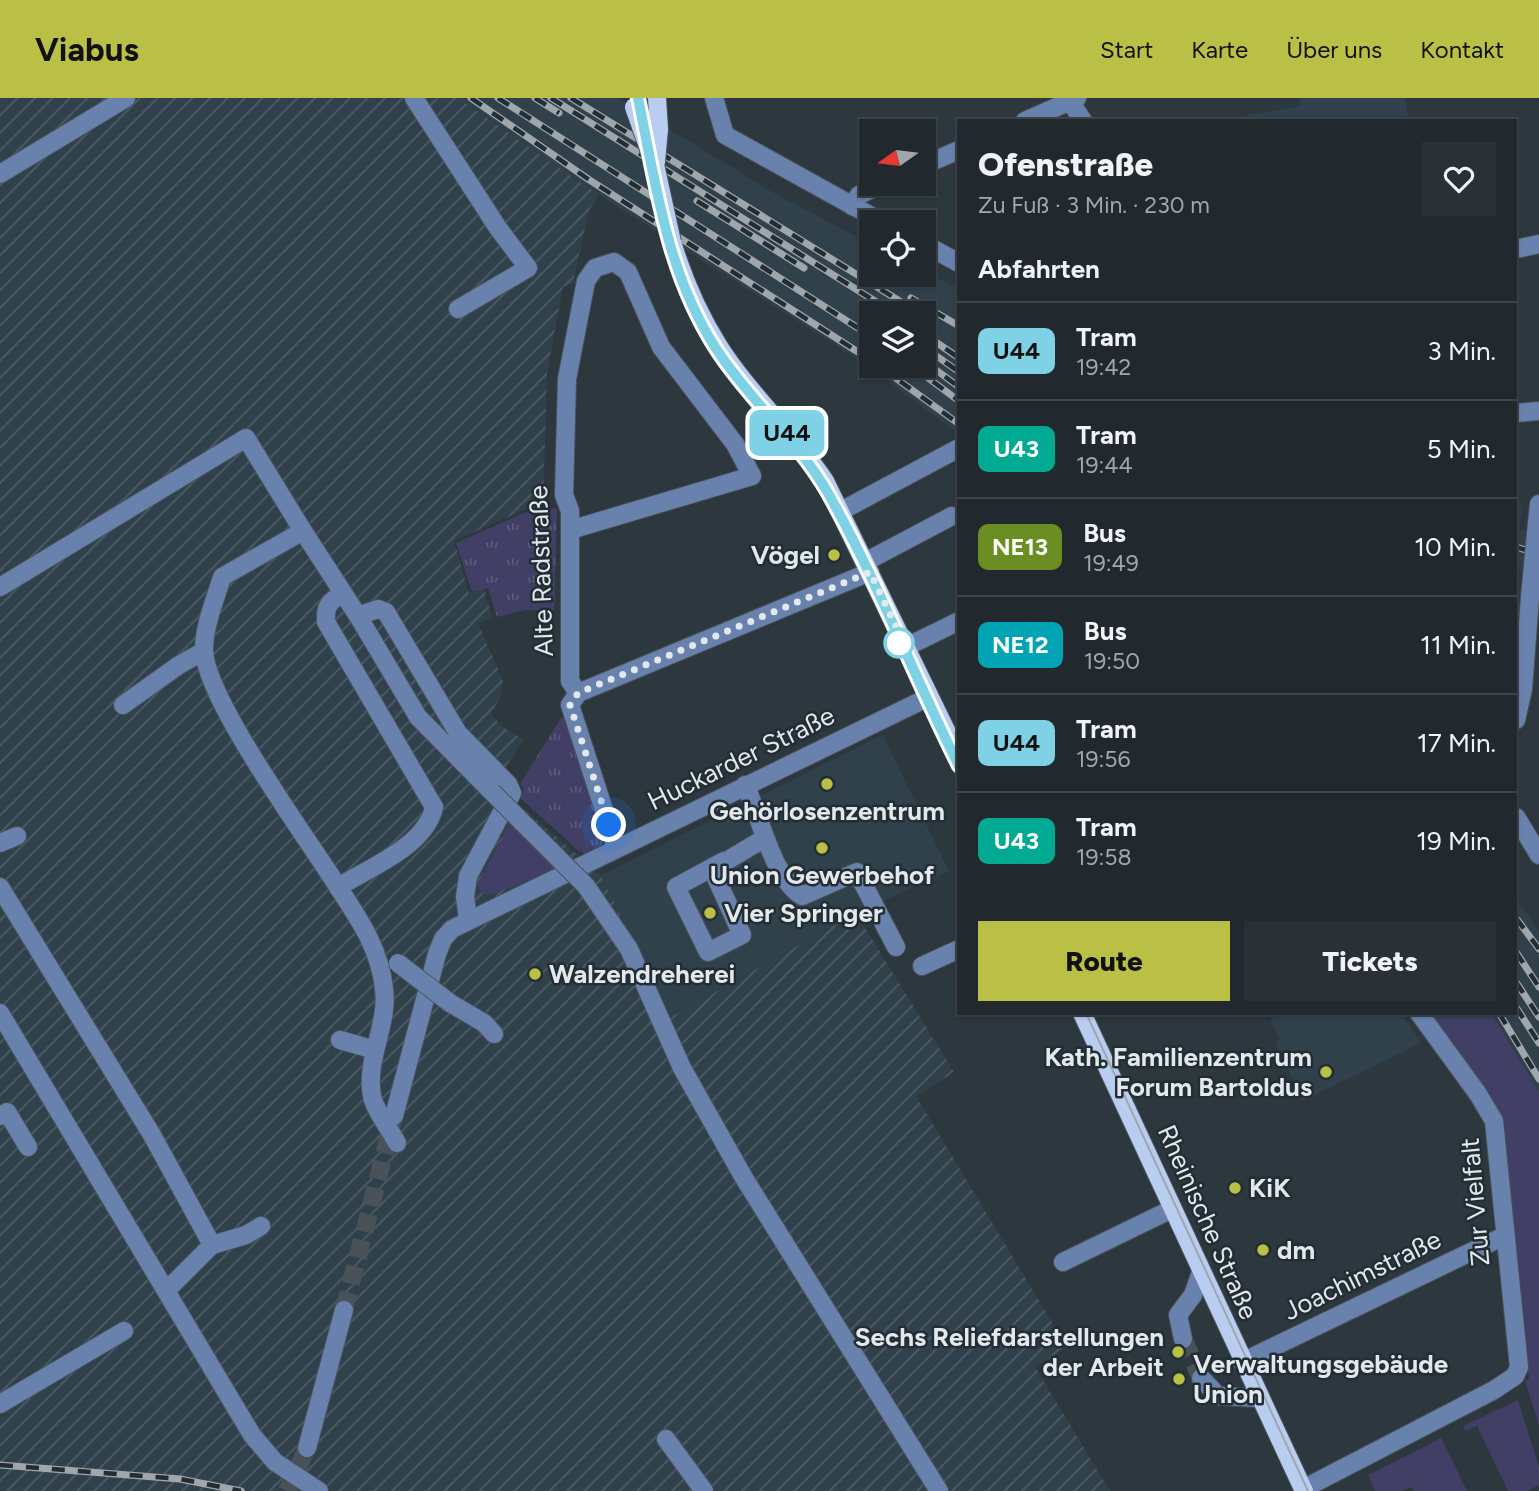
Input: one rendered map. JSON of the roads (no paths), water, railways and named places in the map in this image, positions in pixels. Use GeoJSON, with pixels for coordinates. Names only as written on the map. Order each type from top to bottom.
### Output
{"type":"FeatureCollection","features":[{"type":"Feature","properties":{"kind":"main road"},"geometry":{"type":"LineString","coordinates":[[656,169],[659,124],[657,98]]}},
{"type":"Feature","properties":{"kind":"main road"},"geometry":{"type":"LineString","coordinates":[[633,103],[656,169],[672,242],[694,302],[718,346],[803,448],[841,511],[957,753]]}},
{"type":"Feature","properties":{"kind":"main road","name":"Rheinische Straße"},"geometry":{"type":"LineString","coordinates":[[1083,1015],[1303,1490]]}},
{"type":"Feature","properties":{"kind":"street"},"geometry":{"type":"LineString","coordinates":[[0,174],[125,98]]}},
{"type":"Feature","properties":{"kind":"street"},"geometry":{"type":"LineString","coordinates":[[414,98],[498,228],[528,268],[458,309]]}},
{"type":"Feature","properties":{"kind":"street"},"geometry":{"type":"LineString","coordinates":[[714,98],[725,135],[860,210]]}},
{"type":"Feature","properties":{"kind":"street"},"geometry":{"type":"LineString","coordinates":[[1029,119],[1072,99],[1082,119]]}},
{"type":"Feature","properties":{"kind":"street"},"geometry":{"type":"LineString","coordinates":[[936,160],[957,150]]}},
{"type":"Feature","properties":{"kind":"street"},"geometry":{"type":"LineString","coordinates":[[852,206],[859,195]]}},
{"type":"Feature","properties":{"kind":"street"},"geometry":{"type":"LineString","coordinates":[[1517,249],[1539,244]]}},
{"type":"Feature","properties":{"kind":"street"},"geometry":{"type":"LineString","coordinates":[[936,251],[957,262]]}},
{"type":"Feature","properties":{"kind":"street","name":"Alte Radstraße"},"geometry":{"type":"LineString","coordinates":[[570,530],[752,476],[735,444],[661,347],[624,267],[614,262],[600,265],[586,281],[567,379],[564,495],[570,511],[570,530],[570,681],[578,693],[570,705],[617,847]]}},
{"type":"Feature","properties":{"kind":"street"},"geometry":{"type":"LineString","coordinates":[[1517,413],[1539,411]]}},
{"type":"Feature","properties":{"kind":"street"},"geometry":{"type":"LineString","coordinates":[[0,587],[246,438],[418,717],[500,788],[512,793],[468,876],[468,919]]}},
{"type":"Feature","properties":{"kind":"street"},"geometry":{"type":"LineString","coordinates":[[841,511],[957,449]]}},
{"type":"Feature","properties":{"kind":"street"},"geometry":{"type":"LineString","coordinates":[[1517,716],[1524,689],[1539,504]]}},
{"type":"Feature","properties":{"kind":"street"},"geometry":{"type":"LineString","coordinates":[[578,693],[868,567],[952,516]]}},
{"type":"Feature","properties":{"kind":"street"},"geometry":{"type":"LineString","coordinates":[[303,531],[222,577],[204,651],[214,687],[238,731],[373,942],[450,1003],[484,1023],[494,1034]]}},
{"type":"Feature","properties":{"kind":"street"},"geometry":{"type":"LineString","coordinates":[[338,887],[408,844],[431,819],[434,807],[326,622],[325,608],[329,602],[343,594]]}},
{"type":"Feature","properties":{"kind":"street"},"geometry":{"type":"LineString","coordinates":[[358,616],[378,609],[386,612],[458,733],[500,788],[586,886],[629,949],[682,1068],[732,1157],[939,1491]]}},
{"type":"Feature","properties":{"kind":"street"},"geometry":{"type":"LineString","coordinates":[[906,647],[957,622]]}},
{"type":"Feature","properties":{"kind":"street"},"geometry":{"type":"LineString","coordinates":[[124,705],[179,665],[204,651]]}},
{"type":"Feature","properties":{"kind":"street","name":"Huckarder Straße"},"geometry":{"type":"LineString","coordinates":[[394,1116],[436,954],[443,939],[468,919],[929,697]]}},
{"type":"Feature","properties":{"kind":"street"},"geometry":{"type":"LineString","coordinates":[[746,785],[765,838],[792,890],[802,896],[857,872],[896,947]]}},
{"type":"Feature","properties":{"kind":"street"},"geometry":{"type":"LineString","coordinates":[[1517,819],[1539,855]]}},
{"type":"Feature","properties":{"kind":"street"},"geometry":{"type":"LineString","coordinates":[[0,844],[18,836]]}},
{"type":"Feature","properties":{"kind":"street"},"geometry":{"type":"LineString","coordinates":[[721,864],[743,935],[708,952],[676,887],[765,838]]}},
{"type":"Feature","properties":{"kind":"street"},"geometry":{"type":"LineString","coordinates":[[0,887],[152,1135],[212,1245]]}},
{"type":"Feature","properties":{"kind":"street"},"geometry":{"type":"LineString","coordinates":[[373,942],[385,991],[375,1050],[372,1096],[397,1143]]}},
{"type":"Feature","properties":{"kind":"street"},"geometry":{"type":"LineString","coordinates":[[922,966],[957,950]]}},
{"type":"Feature","properties":{"kind":"street"},"geometry":{"type":"LineString","coordinates":[[0,1013],[264,1450],[288,1472],[320,1491]]}},
{"type":"Feature","properties":{"kind":"street","name":"Zur Vielfalt"},"geometry":{"type":"LineString","coordinates":[[1303,1490],[1494,1390],[1515,1376],[1519,1367],[1494,1121],[1478,1094],[1420,1015]]}},
{"type":"Feature","properties":{"kind":"street"},"geometry":{"type":"LineString","coordinates":[[340,1040],[375,1050]]}},
{"type":"Feature","properties":{"kind":"street"},"geometry":{"type":"LineString","coordinates":[[0,1116],[7,1112],[28,1147]]}},
{"type":"Feature","properties":{"kind":"street"},"geometry":{"type":"LineString","coordinates":[[1063,1262],[1172,1209]]}},
{"type":"Feature","properties":{"kind":"street"},"geometry":{"type":"LineString","coordinates":[[167,1290],[212,1245],[246,1235],[261,1226]]}},
{"type":"Feature","properties":{"kind":"street","name":"Joachimstraße"},"geometry":{"type":"LineString","coordinates":[[1242,1362],[1504,1236]]}},
{"type":"Feature","properties":{"kind":"street"},"geometry":{"type":"LineString","coordinates":[[1183,1339],[1178,1315],[1193,1295],[1201,1272]]}},
{"type":"Feature","properties":{"kind":"street"},"geometry":{"type":"LineString","coordinates":[[307,1448],[344,1310]]}},
{"type":"Feature","properties":{"kind":"street"},"geometry":{"type":"LineString","coordinates":[[0,1404],[124,1331]]}},
{"type":"Feature","properties":{"kind":"street"},"geometry":{"type":"LineString","coordinates":[[1202,1378],[1218,1396],[1260,1398]]}},
{"type":"Feature","properties":{"kind":"street"},"geometry":{"type":"LineString","coordinates":[[666,1439],[704,1491]]}},
{"type":"Feature","properties":{"kind":"tunnel"},"geometry":{"type":"LineString","coordinates":[[344,1310],[393,1120]]}},
{"type":"Feature","properties":{"kind":"tunnel"},"geometry":{"type":"LineString","coordinates":[[1183,1339],[1201,1378]]}},
{"type":"Feature","properties":{"kind":"tunnel"},"geometry":{"type":"LineString","coordinates":[[287,1491],[307,1448]]}},
{"type":"Feature","properties":{"kind":"tram line"},"geometry":{"type":"LineString","coordinates":[[638,98],[668,239],[691,305],[729,367],[801,451],[829,494],[957,762]]}},
{"type":"Feature","properties":{"kind":"tram line","name":"U44"},"geometry":{"type":"LineString","coordinates":[[638,98],[668,239],[691,305],[702,327],[729,367],[801,451],[829,494],[957,762]]}},
{"type":"Feature","properties":{"kind":"tram line"},"geometry":{"type":"LineString","coordinates":[[1087,1015],[1308,1491]]}},
{"type":"Feature","properties":{"kind":"railway"},"geometry":{"type":"LineString","coordinates":[[471,98],[588,179],[859,353]]}},
{"type":"Feature","properties":{"kind":"railway"},"geometry":{"type":"LineString","coordinates":[[498,98],[859,329]]}},
{"type":"Feature","properties":{"kind":"railway"},"geometry":{"type":"LineString","coordinates":[[535,98],[559,113]]}},
{"type":"Feature","properties":{"kind":"railway"},"geometry":{"type":"LineString","coordinates":[[551,98],[875,301]]}},
{"type":"Feature","properties":{"kind":"railway"},"geometry":{"type":"LineString","coordinates":[[571,98],[900,301]]}},
{"type":"Feature","properties":{"kind":"railway"},"geometry":{"type":"LineString","coordinates":[[697,201],[804,268]]}},
{"type":"Feature","properties":{"kind":"railway"},"geometry":{"type":"LineString","coordinates":[[911,298],[957,325]]}},
{"type":"Feature","properties":{"kind":"railway"},"geometry":{"type":"LineString","coordinates":[[936,342],[957,357]]}},
{"type":"Feature","properties":{"kind":"railway"},"geometry":{"type":"LineString","coordinates":[[936,356],[957,371]]}},
{"type":"Feature","properties":{"kind":"railway"},"geometry":{"type":"LineString","coordinates":[[936,370],[957,386]]}},
{"type":"Feature","properties":{"kind":"railway"},"geometry":{"type":"LineString","coordinates":[[896,378],[957,423]]}},
{"type":"Feature","properties":{"kind":"railway"},"geometry":{"type":"LineString","coordinates":[[928,378],[957,400]]}},
{"type":"Feature","properties":{"kind":"railway"},"geometry":{"type":"LineString","coordinates":[[1517,547],[1539,554]]}},
{"type":"Feature","properties":{"kind":"railway"},"geometry":{"type":"LineString","coordinates":[[1517,919],[1539,949]]}},
{"type":"Feature","properties":{"kind":"railway"},"geometry":{"type":"LineString","coordinates":[[1517,954],[1539,987]]}},
{"type":"Feature","properties":{"kind":"railway"},"geometry":{"type":"LineString","coordinates":[[1517,984],[1539,1017]]}},
{"type":"Feature","properties":{"kind":"railway"},"geometry":{"type":"LineString","coordinates":[[1517,1009],[1539,1043]]}},
{"type":"Feature","properties":{"kind":"railway"},"geometry":{"type":"LineString","coordinates":[[1500,1015],[1539,1079]]}},
{"type":"Feature","properties":{"kind":"railway"},"geometry":{"type":"LineString","coordinates":[[0,1465],[180,1479],[241,1491]]}},
{"type":"Feature","properties":{"kind":"place","name":"Vögel"},"geometry":{"type":"Point","coordinates":[834,555]}},
{"type":"Feature","properties":{"kind":"place","name":"Gehörlosenzentrum"},"geometry":{"type":"Point","coordinates":[827,784]}},
{"type":"Feature","properties":{"kind":"place","name":"Union Gewerbehof"},"geometry":{"type":"Point","coordinates":[822,848]}},
{"type":"Feature","properties":{"kind":"place","name":"Vier Springer"},"geometry":{"type":"Point","coordinates":[710,913]}},
{"type":"Feature","properties":{"kind":"place","name":"Walzendreherei"},"geometry":{"type":"Point","coordinates":[535,974]}},
{"type":"Feature","properties":{"kind":"place","name":"Kath. Familienzentrum Forum Bartoldus"},"geometry":{"type":"Point","coordinates":[1326,1072]}},
{"type":"Feature","properties":{"kind":"place","name":"KiK"},"geometry":{"type":"Point","coordinates":[1235,1188]}},
{"type":"Feature","properties":{"kind":"place","name":"dm"},"geometry":{"type":"Point","coordinates":[1263,1250]}},
{"type":"Feature","properties":{"kind":"place","name":"Sechs Reliefdarstellungen der Arbeit"},"geometry":{"type":"Point","coordinates":[1178,1352]}},
{"type":"Feature","properties":{"kind":"place","name":"Verwaltungsgebäude Union"},"geometry":{"type":"Point","coordinates":[1179,1379]}}]}
